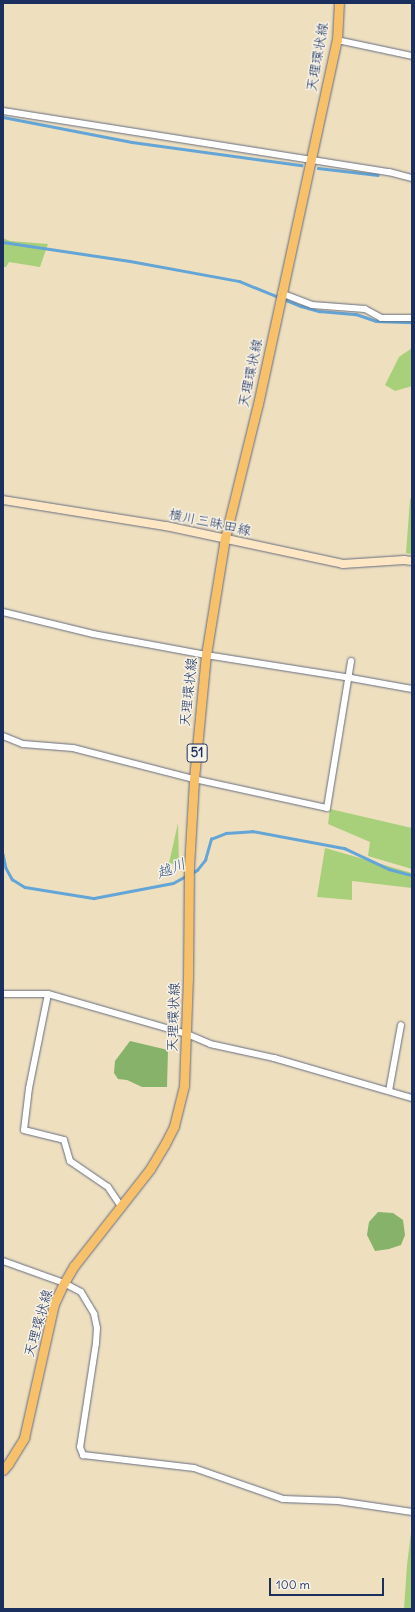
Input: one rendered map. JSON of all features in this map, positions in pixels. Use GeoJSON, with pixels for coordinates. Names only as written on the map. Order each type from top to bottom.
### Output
{"type":"FeatureCollection","features":[{"type":"Feature","properties":{"kind":"main road","name":"天理環状線"},"geometry":{"type":"LineString","coordinates":[[3,1470],[24,1438],[54,1304],[74,1266],[120,1205],[150,1169],[174,1126],[184,1086],[187,1034],[189,867],[194,779],[206,655],[225,538],[258,404],[337,40],[339,3]]}},
{"type":"Feature","properties":{"kind":"main road","name":"横川三昧田線"},"geometry":{"type":"LineString","coordinates":[[3,500],[166,526],[343,564],[404,560],[412,561]]}},
{"type":"Feature","properties":{"kind":"street"},"geometry":{"type":"LineString","coordinates":[[337,40],[412,56]]}},
{"type":"Feature","properties":{"kind":"street"},"geometry":{"type":"LineString","coordinates":[[3,111],[412,178]]}},
{"type":"Feature","properties":{"kind":"street"},"geometry":{"type":"LineString","coordinates":[[282,293],[312,305],[339,309],[365,309],[381,318],[412,318]]}},
{"type":"Feature","properties":{"kind":"street"},"geometry":{"type":"LineString","coordinates":[[3,612],[93,634],[206,655],[348,677],[412,689]]}},
{"type":"Feature","properties":{"kind":"street"},"geometry":{"type":"LineString","coordinates":[[3,736],[23,744],[73,748],[194,779],[327,808],[351,661]]}},
{"type":"Feature","properties":{"kind":"street"},"geometry":{"type":"LineString","coordinates":[[3,994],[48,994],[187,1034],[210,1044],[274,1058],[412,1098]]}},
{"type":"Feature","properties":{"kind":"street"},"geometry":{"type":"LineString","coordinates":[[48,994],[29,1088],[24,1130],[64,1140],[70,1161],[108,1187],[120,1205]]}},
{"type":"Feature","properties":{"kind":"street"},"geometry":{"type":"LineString","coordinates":[[389,1091],[401,1025]]}},
{"type":"Feature","properties":{"kind":"street"},"geometry":{"type":"LineString","coordinates":[[3,1261],[64,1283],[81,1292],[94,1314],[96,1343],[80,1447],[83,1455],[194,1468],[283,1498],[338,1501],[412,1512]]}},
{"type":"Feature","properties":{"kind":"green space"},"geometry":{"type":"Polygon","coordinates":[[[3,238],[10,241],[48,244],[40,267],[9,262],[6,267],[3,267],[3,238]]]}},
{"type":"Feature","properties":{"kind":"green space"},"geometry":{"type":"Polygon","coordinates":[[[412,348],[412,386],[395,391],[385,385],[399,357],[412,348]]]}},
{"type":"Feature","properties":{"kind":"green space"},"geometry":{"type":"Polygon","coordinates":[[[412,495],[412,554],[406,553],[410,500],[412,495]]]}},
{"type":"Feature","properties":{"kind":"green space"},"geometry":{"type":"Polygon","coordinates":[[[330,809],[412,828],[412,869],[368,856],[370,842],[328,824],[330,809]]]}},
{"type":"Feature","properties":{"kind":"green space"},"geometry":{"type":"Polygon","coordinates":[[[178,823],[179,865],[169,863],[178,823]]]}},
{"type":"Feature","properties":{"kind":"green space"},"geometry":{"type":"Polygon","coordinates":[[[325,848],[412,873],[412,888],[352,881],[352,900],[317,897],[325,848]]]}},
{"type":"Feature","properties":{"kind":"green space"},"geometry":{"type":"Polygon","coordinates":[[[130,1041],[168,1050],[167,1087],[142,1087],[127,1080],[118,1079],[114,1073],[115,1061],[130,1041]]]}},
{"type":"Feature","properties":{"kind":"green space"},"geometry":{"type":"Polygon","coordinates":[[[378,1212],[393,1213],[403,1220],[405,1235],[401,1245],[375,1251],[367,1235],[369,1222],[378,1212]]]}},
{"type":"Feature","properties":{"kind":"green space"},"geometry":{"type":"Polygon","coordinates":[[[412,1525],[412,1609],[404,1609],[407,1565],[412,1525]]]}},
{"type":"Feature","properties":{"kind":"waterway"},"geometry":{"type":"LineString","coordinates":[[3,117],[132,142],[301,165]]}},
{"type":"Feature","properties":{"kind":"waterway"},"geometry":{"type":"LineString","coordinates":[[318,168],[378,175]]}},
{"type":"Feature","properties":{"kind":"waterway"},"geometry":{"type":"LineString","coordinates":[[3,242],[130,261],[239,281],[301,306],[319,311],[356,314],[376,321],[412,322]]}},
{"type":"Feature","properties":{"kind":"waterway","name":"越川"},"geometry":{"type":"LineString","coordinates":[[192,873],[197,870],[205,860],[211,839],[226,833],[252,831],[344,848],[389,869],[412,875]]}},
{"type":"Feature","properties":{"kind":"waterway","name":"越川"},"geometry":{"type":"LineString","coordinates":[[3,854],[6,868],[12,879],[25,887],[94,898],[173,883],[186,876]]}}]}
